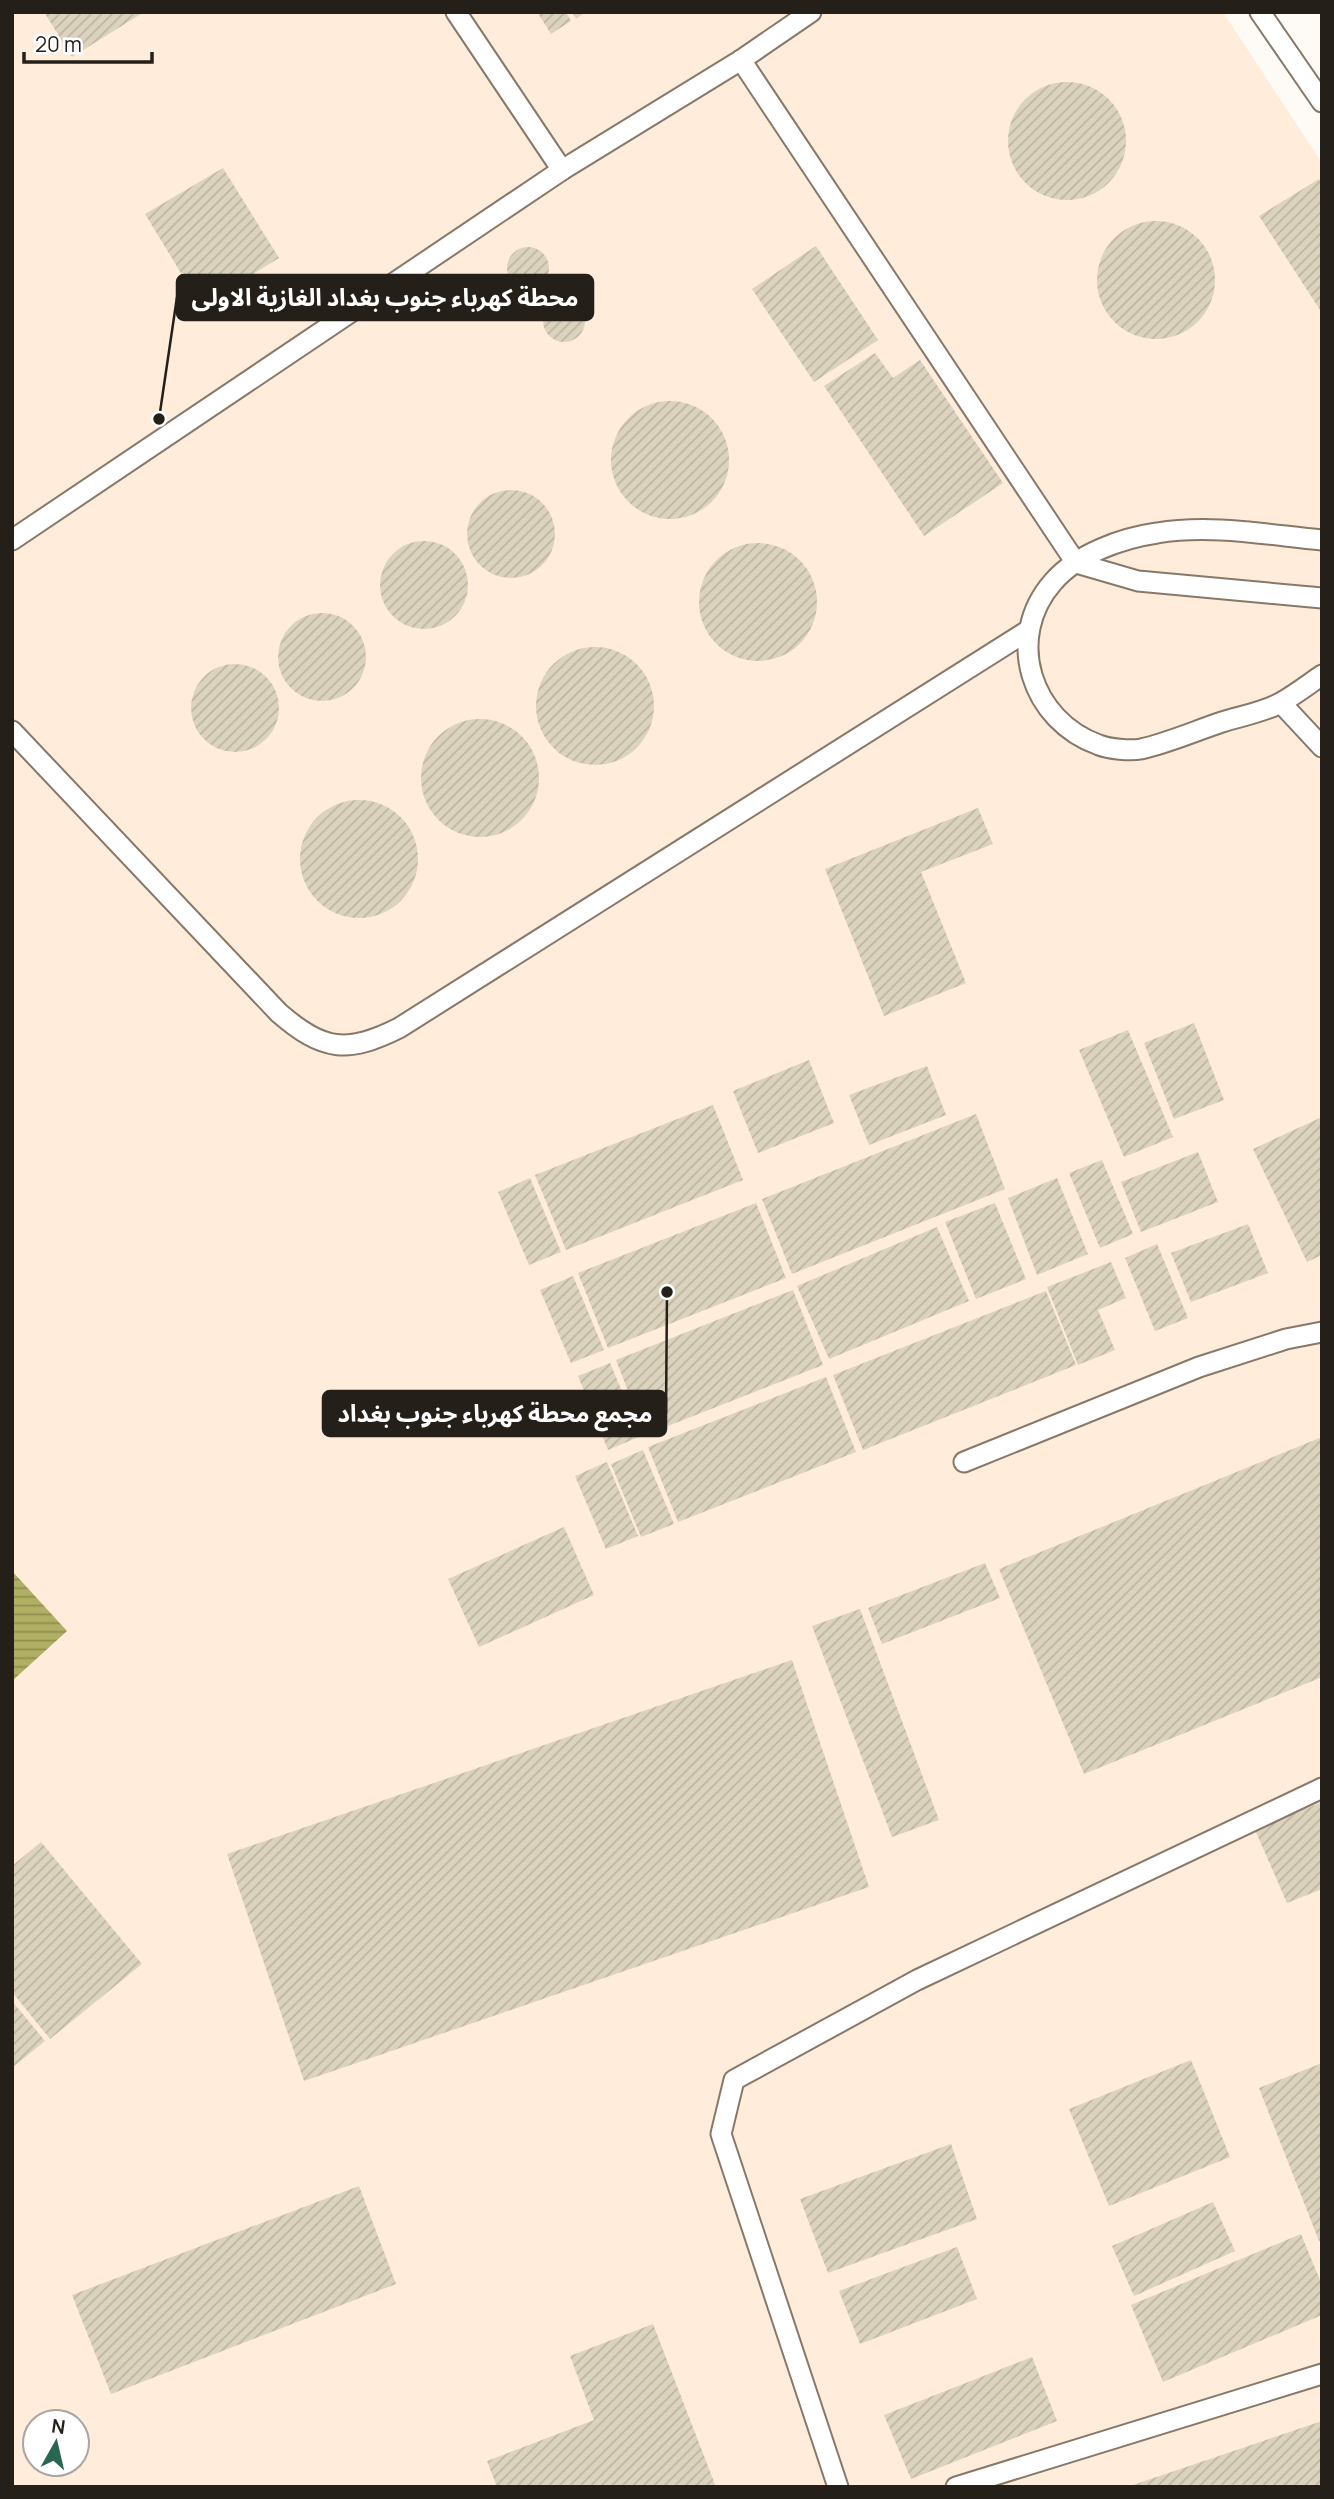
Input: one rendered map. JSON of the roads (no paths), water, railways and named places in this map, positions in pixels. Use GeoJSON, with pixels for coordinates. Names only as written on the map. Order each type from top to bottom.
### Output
{"type":"FeatureCollection","features":[{"type":"Feature","properties":{"kind":"lane"},"geometry":{"type":"LineString","coordinates":[[456,12],[562,170]]}},
{"type":"Feature","properties":{"kind":"lane"},"geometry":{"type":"LineString","coordinates":[[12,540],[562,170],[741,60],[811,12]]}},
{"type":"Feature","properties":{"kind":"lane"},"geometry":{"type":"LineString","coordinates":[[1261,12],[1322,103]]}},
{"type":"Feature","properties":{"kind":"lane"},"geometry":{"type":"LineString","coordinates":[[741,60],[1076,563],[1138,581],[1322,598]]}},
{"type":"Feature","properties":{"kind":"lane"},"geometry":{"type":"LineString","coordinates":[[1322,540],[1199,529],[1156,533],[1114,544],[1076,563],[1054,580],[1038,603],[1029,630],[1028,667],[1042,702],[1067,730],[1101,746],[1139,749],[1281,703],[1322,675]]}},
{"type":"Feature","properties":{"kind":"lane"},"geometry":{"type":"LineString","coordinates":[[12,732],[279,1013],[304,1035],[336,1045],[369,1043],[399,1028],[1029,630]]}},
{"type":"Feature","properties":{"kind":"lane"},"geometry":{"type":"LineString","coordinates":[[1281,703],[1322,747]]}},
{"type":"Feature","properties":{"kind":"lane"},"geometry":{"type":"LineString","coordinates":[[964,1462],[1199,1367],[1286,1339],[1322,1332]]}},
{"type":"Feature","properties":{"kind":"lane"},"geometry":{"type":"LineString","coordinates":[[838,2487],[721,2134],[734,2080],[917,1980],[1322,1788]]}},
{"type":"Feature","properties":{"kind":"lane"},"geometry":{"type":"LineString","coordinates":[[956,2487],[1322,2374]]}},
{"type":"Feature","properties":{"kind":"place","name":"محطة كهرباء جنوب بغداد الغازية الاولى"},"geometry":{"type":"Point","coordinates":[159,419]}},
{"type":"Feature","properties":{"kind":"place","name":"مجمع محطة كهرباء جنوب بغداد"},"geometry":{"type":"Point","coordinates":[667,1292]}}]}
